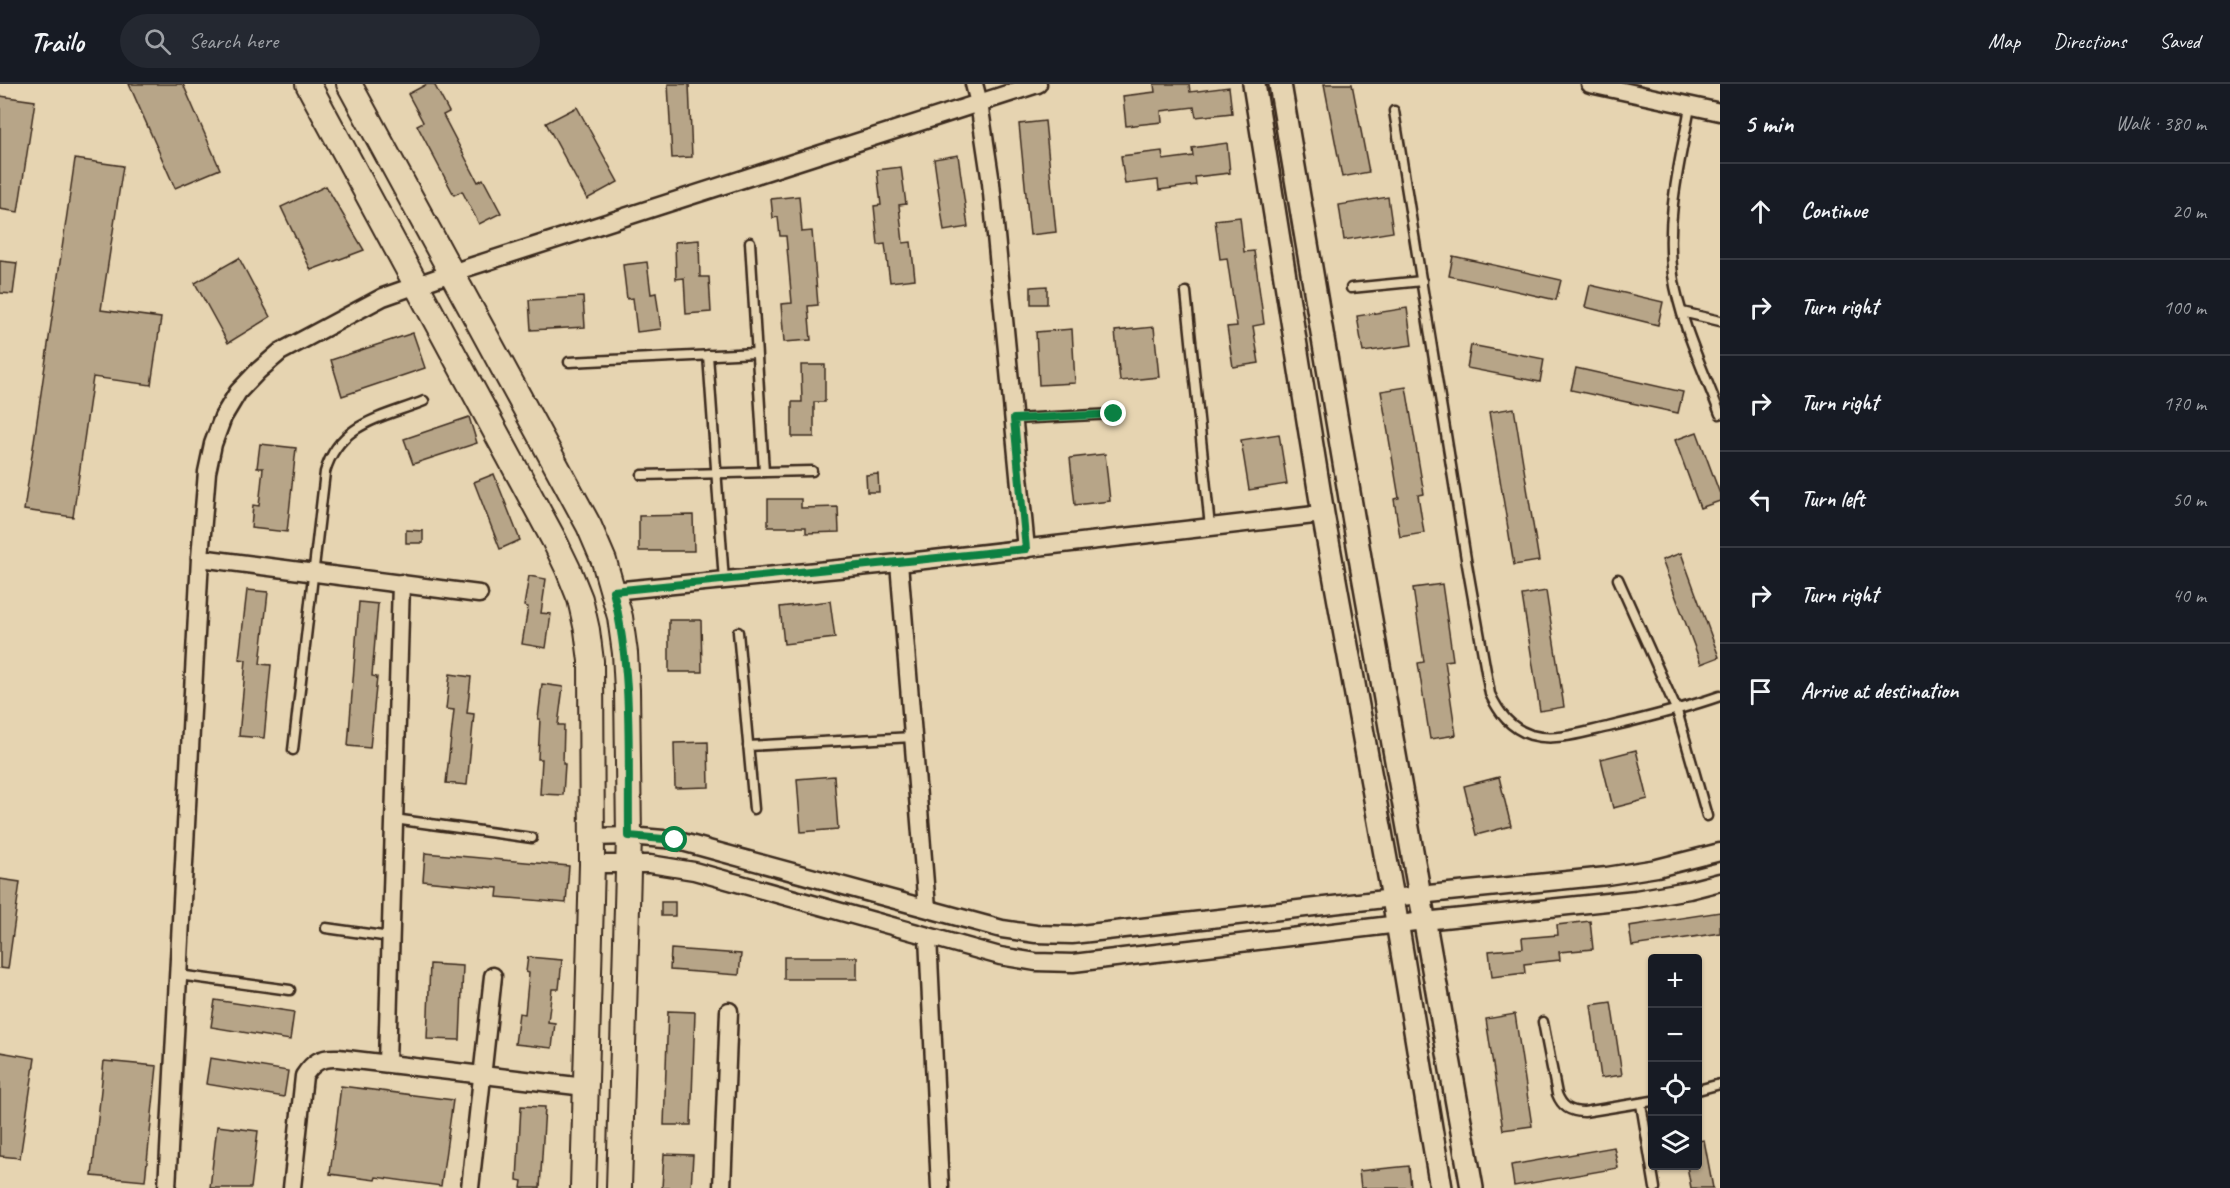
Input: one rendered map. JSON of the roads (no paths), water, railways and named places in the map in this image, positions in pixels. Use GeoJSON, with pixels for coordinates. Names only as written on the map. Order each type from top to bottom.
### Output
{"type":"FeatureCollection","features":[{"type":"Feature","properties":{"kind":"main road"},"geometry":{"type":"LineString","coordinates":[[308,84],[554,540],[568,569],[587,630],[591,661],[592,864],[583,1188]]}},
{"type":"Feature","properties":{"kind":"main road"},"geometry":{"type":"LineString","coordinates":[[349,84],[589,526],[604,561],[620,616],[625,662],[629,836],[619,1188]]}},
{"type":"Feature","properties":{"kind":"street"},"geometry":{"type":"LineString","coordinates":[[974,84],[991,183],[1026,549]]}},
{"type":"Feature","properties":{"kind":"street"},"geometry":{"type":"LineString","coordinates":[[168,1188],[200,558],[207,472],[213,444],[238,392],[258,370],[280,352],[383,297],[417,284],[1038,84]]}},
{"type":"Feature","properties":{"kind":"street"},"geometry":{"type":"LineString","coordinates":[[1254,84],[1323,514],[1393,898],[1441,1188]]}},
{"type":"Feature","properties":{"kind":"street"},"geometry":{"type":"LineString","coordinates":[[1280,84],[1419,895],[1472,1188]]}},
{"type":"Feature","properties":{"kind":"street"},"geometry":{"type":"LineString","coordinates":[[1590,84],[1720,112]]}},
{"type":"Feature","properties":{"kind":"street"},"geometry":{"type":"LineString","coordinates":[[613,591],[899,563],[1323,514]]}},
{"type":"Feature","properties":{"kind":"street"},"geometry":{"type":"LineString","coordinates":[[200,558],[479,594]]}},
{"type":"Feature","properties":{"kind":"street"},"geometry":{"type":"LineString","coordinates":[[899,563],[927,908]]}},
{"type":"Feature","properties":{"kind":"street"},"geometry":{"type":"LineString","coordinates":[[387,1063],[401,583]]}},
{"type":"Feature","properties":{"kind":"street"},"geometry":{"type":"LineString","coordinates":[[592,837],[629,836],[675,840],[1002,929],[1036,934],[1072,935],[1616,875],[1666,867],[1720,852]]}},
{"type":"Feature","properties":{"kind":"street"},"geometry":{"type":"LineString","coordinates":[[592,864],[628,863],[694,871],[1000,956],[1036,962],[1073,963],[1424,921],[1636,899],[1671,894],[1720,882]]}},
{"type":"Feature","properties":{"kind":"street"},"geometry":{"type":"LineString","coordinates":[[928,937],[940,1188]]}},
{"type":"Feature","properties":{"kind":"street"},"geometry":{"type":"LineString","coordinates":[[470,1188],[493,976]]}},
{"type":"Feature","properties":{"kind":"street"},"geometry":{"type":"LineString","coordinates":[[722,1188],[729,1011]]}},
{"type":"Feature","properties":{"kind":"street"},"geometry":{"type":"LineString","coordinates":[[292,1188],[304,1076],[318,1061],[327,1058],[387,1063],[585,1087]]}},
{"type":"Feature","properties":{"kind":"lane"},"geometry":{"type":"LineString","coordinates":[[1690,107],[1677,176],[1671,229],[1673,276],[1682,312],[1720,414]]}},
{"type":"Feature","properties":{"kind":"lane"},"geometry":{"type":"LineString","coordinates":[[1394,111],[1484,660],[1490,694],[1498,712],[1512,726],[1530,735],[1550,738],[1677,711],[1720,696]]}},
{"type":"Feature","properties":{"kind":"lane"},"geometry":{"type":"LineString","coordinates":[[750,242],[764,472]]}},
{"type":"Feature","properties":{"kind":"lane"},"geometry":{"type":"LineString","coordinates":[[1351,288],[1422,281]]}},
{"type":"Feature","properties":{"kind":"lane"},"geometry":{"type":"LineString","coordinates":[[1186,292],[1210,527]]}},
{"type":"Feature","properties":{"kind":"lane"},"geometry":{"type":"LineString","coordinates":[[1682,312],[1720,321]]}},
{"type":"Feature","properties":{"kind":"lane"},"geometry":{"type":"LineString","coordinates":[[569,362],[756,353]]}},
{"type":"Feature","properties":{"kind":"lane"},"geometry":{"type":"LineString","coordinates":[[708,355],[724,581]]}},
{"type":"Feature","properties":{"kind":"lane"},"geometry":{"type":"LineString","coordinates":[[293,750],[325,472],[329,458],[337,444],[360,426],[424,401]]}},
{"type":"Feature","properties":{"kind":"lane"},"geometry":{"type":"LineString","coordinates":[[1014,419],[1114,414]]}},
{"type":"Feature","properties":{"kind":"lane"},"geometry":{"type":"LineString","coordinates":[[642,475],[812,471]]}},
{"type":"Feature","properties":{"kind":"lane"},"geometry":{"type":"LineString","coordinates":[[1618,579],[1677,711],[1707,816]]}},
{"type":"Feature","properties":{"kind":"lane"},"geometry":{"type":"LineString","coordinates":[[738,632],[754,809]]}},
{"type":"Feature","properties":{"kind":"lane"},"geometry":{"type":"LineString","coordinates":[[748,746],[913,737]]}},
{"type":"Feature","properties":{"kind":"lane"},"geometry":{"type":"LineString","coordinates":[[393,819],[532,838]]}},
{"type":"Feature","properties":{"kind":"lane"},"geometry":{"type":"LineString","coordinates":[[326,928],[390,937]]}},
{"type":"Feature","properties":{"kind":"lane"},"geometry":{"type":"LineString","coordinates":[[178,975],[290,990]]}},
{"type":"Feature","properties":{"kind":"lane"},"geometry":{"type":"LineString","coordinates":[[1543,1022],[1557,1094],[1560,1102],[1567,1109],[1584,1112],[1648,1102]]}},
{"type":"Feature","properties":{"kind":"lane"},"geometry":{"type":"LineString","coordinates":[[1702,1089],[1720,1084]]}},
{"type":"Feature","properties":{"kind":"lane"},"geometry":{"type":"LineString","coordinates":[[1641,1104],[1655,1188]]}}]}
